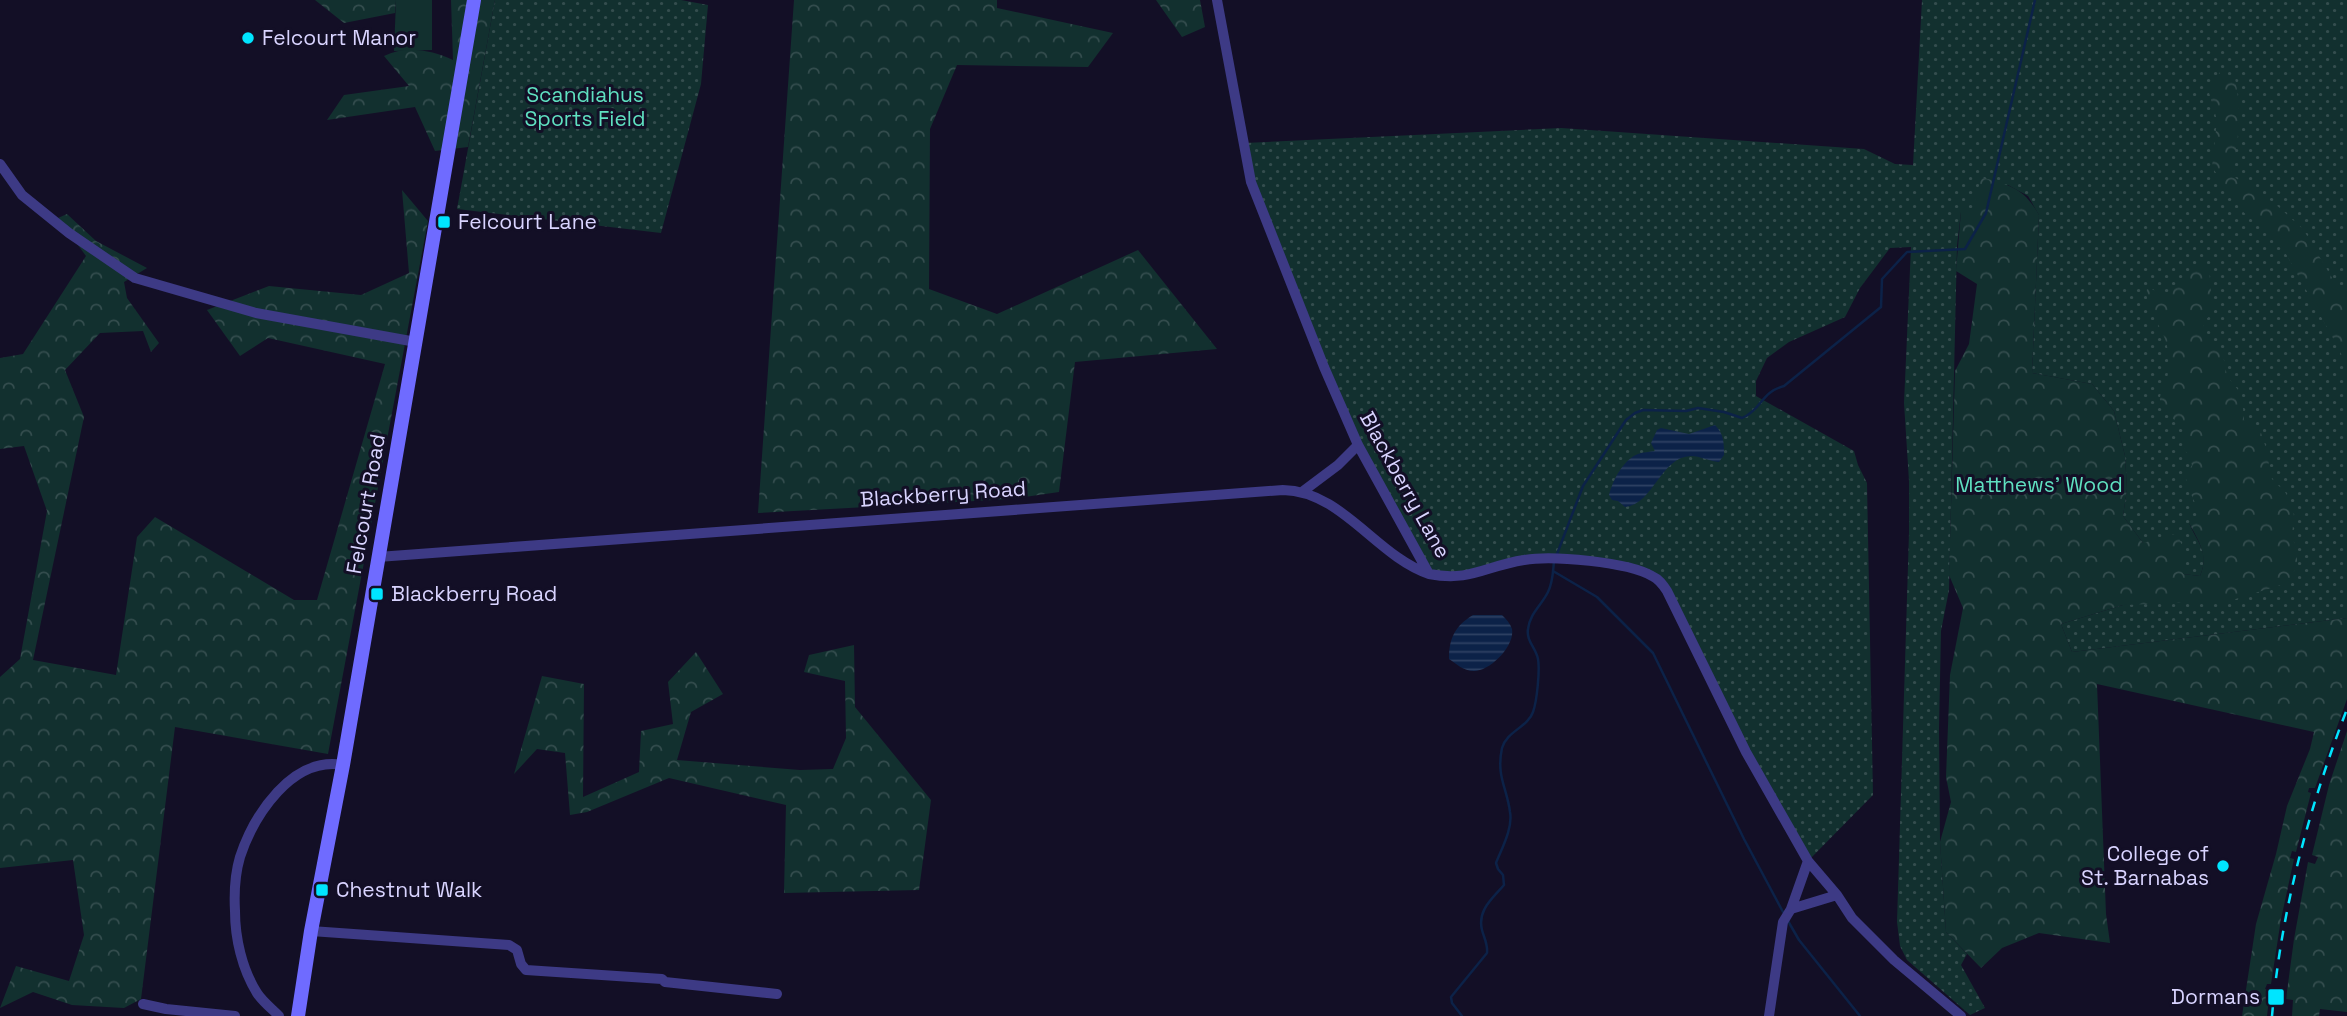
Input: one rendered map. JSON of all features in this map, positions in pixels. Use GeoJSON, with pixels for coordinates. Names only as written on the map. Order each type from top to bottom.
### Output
{"type":"FeatureCollection","features":[{"type":"Feature","properties":{"kind":"street","name":"Felcourt Road"},"geometry":{"type":"LineString","coordinates":[[298,1016],[474,0]]}},
{"type":"Feature","properties":{"kind":"street","name":"Blackberry Lane"},"geometry":{"type":"LineString","coordinates":[[1217,0],[1251,182],[1358,445],[1429,574],[1452,578],[1466,577],[1521,560],[1551,558],[1638,570],[1658,580],[1667,591],[1746,752],[1808,861],[1837,895],[1852,918],[1894,960],[1961,1016]]}},
{"type":"Feature","properties":{"kind":"street"},"geometry":{"type":"LineString","coordinates":[[0,164],[22,195],[69,233],[135,278],[256,313],[416,342]]}},
{"type":"Feature","properties":{"kind":"street"},"geometry":{"type":"LineString","coordinates":[[1302,492],[1338,465],[1358,445]]}},
{"type":"Feature","properties":{"kind":"street","name":"Blackberry Road"},"geometry":{"type":"LineString","coordinates":[[378,556],[1283,490],[1302,492],[1336,510],[1402,561],[1429,574]]}},
{"type":"Feature","properties":{"kind":"street"},"geometry":{"type":"LineString","coordinates":[[279,1016],[258,995],[240,950],[234,912],[240,859],[268,803],[280,789],[310,768],[332,763],[343,765]]}},
{"type":"Feature","properties":{"kind":"street"},"geometry":{"type":"LineString","coordinates":[[1769,1016],[1783,922],[1791,909],[1808,861]]}},
{"type":"Feature","properties":{"kind":"street"},"geometry":{"type":"LineString","coordinates":[[1791,909],[1837,895]]}},
{"type":"Feature","properties":{"kind":"street"},"geometry":{"type":"LineString","coordinates":[[311,932],[509,945],[517,950],[526,970],[662,979],[665,982],[777,994]]}},
{"type":"Feature","properties":{"kind":"street"},"geometry":{"type":"LineString","coordinates":[[143,1004],[235,1016]]}},
{"type":"Feature","properties":{"kind":"green space"},"geometry":{"type":"Polygon","coordinates":[[[315,0],[396,0],[395,13],[344,23],[315,0]]]}},
{"type":"Feature","properties":{"kind":"green space"},"geometry":{"type":"Polygon","coordinates":[[[396,0],[432,0],[432,50],[394,51],[396,0]]]}},
{"type":"Feature","properties":{"kind":"green space"},"geometry":{"type":"Polygon","coordinates":[[[451,0],[495,0],[468,147],[435,151],[415,107],[327,120],[344,95],[409,86],[384,56],[418,50],[453,60],[451,0]]]}},
{"type":"Feature","properties":{"kind":"green space","name":"Scandiahus Sports Field"},"geometry":{"type":"Polygon","coordinates":[[[495,0],[681,0],[708,5],[701,84],[661,233],[457,209],[495,0]]]}},
{"type":"Feature","properties":{"kind":"green space"},"geometry":{"type":"Polygon","coordinates":[[[794,0],[997,0],[997,8],[1113,33],[1088,67],[957,65],[930,129],[929,289],[997,314],[1138,250],[1217,349],[1075,362],[1059,492],[1011,499],[758,513],[794,0]]]}},
{"type":"Feature","properties":{"kind":"green space"},"geometry":{"type":"Polygon","coordinates":[[[1156,0],[1200,0],[1205,27],[1182,37],[1156,0]]]}},
{"type":"Feature","properties":{"kind":"green space"},"geometry":{"type":"Polygon","coordinates":[[[1922,0],[2347,0],[2347,618],[2072,652],[2061,624],[2123,605],[2244,576],[2189,523],[2203,554],[2200,576],[2183,574],[2183,550],[2143,543],[2123,516],[2127,489],[2125,456],[2114,411],[2092,384],[2032,373],[2039,215],[2028,196],[2008,185],[1973,211],[1961,212],[1957,246],[1949,590],[1941,631],[1940,841],[1946,932],[1967,954],[1961,965],[1985,1008],[1970,1015],[1907,960],[1900,946],[1897,922],[1909,533],[1904,403],[1911,247],[1890,248],[1860,288],[1845,317],[1789,342],[1767,358],[1756,381],[1756,396],[1854,451],[1867,483],[1873,795],[1808,861],[1654,576],[1551,558],[1482,571],[1429,574],[1358,445],[1251,182],[1244,143],[1561,128],[1864,149],[1895,164],[1913,165],[1922,0]]]}},
{"type":"Feature","properties":{"kind":"green space"},"geometry":{"type":"Polygon","coordinates":[[[2220,72],[2235,78],[2237,91],[2239,126],[2231,175],[2274,203],[2303,229],[2347,303],[2347,368],[2281,245],[2241,210],[2212,167],[2217,120],[2208,89],[2220,72]]]}},
{"type":"Feature","properties":{"kind":"green space","name":"Matthews' Wood"},"geometry":{"type":"Polygon","coordinates":[[[1981,177],[2022,193],[2039,215],[2032,373],[2092,384],[2114,411],[2125,456],[2127,489],[2123,516],[2143,543],[2178,533],[2183,550],[2183,574],[2200,576],[2203,555],[2189,523],[2202,518],[2186,478],[2192,465],[2183,445],[2185,430],[2161,404],[2161,395],[2168,375],[2168,350],[2147,296],[2147,289],[2150,288],[2167,295],[2199,263],[2209,269],[2213,313],[2204,321],[2203,328],[2223,355],[2227,376],[2242,395],[2244,420],[2261,433],[2272,479],[2285,492],[2292,505],[2292,535],[2297,552],[2297,566],[2290,579],[2281,585],[2229,601],[2123,605],[2061,624],[2072,652],[2347,618],[2347,699],[2315,788],[2309,788],[2308,792],[2311,793],[2296,852],[2292,851],[2290,858],[2294,859],[2271,984],[2267,984],[2265,989],[2270,990],[2267,1016],[2242,1016],[2256,924],[2287,806],[2314,732],[2097,684],[2106,914],[2110,943],[2039,933],[2002,948],[1981,968],[1946,932],[1940,842],[1951,802],[1946,777],[1950,675],[1963,608],[1949,575],[1955,371],[1969,344],[1977,284],[1956,271],[1961,211],[1973,210],[1981,177]]]}},
{"type":"Feature","properties":{"kind":"green space"},"geometry":{"type":"Polygon","coordinates":[[[402,190],[428,221],[328,754],[175,727],[141,999],[124,1008],[72,1005],[33,992],[0,1008],[16,966],[69,981],[84,935],[73,860],[0,868],[0,677],[20,659],[47,511],[24,446],[0,449],[0,358],[23,354],[86,256],[58,218],[67,214],[96,241],[147,268],[124,282],[127,298],[159,343],[151,352],[143,331],[100,333],[65,370],[84,417],[33,660],[116,675],[137,537],[155,517],[294,600],[317,600],[385,364],[268,338],[240,356],[207,310],[269,286],[361,295],[409,273],[402,190]]]}},
{"type":"Feature","properties":{"kind":"green space"},"geometry":{"type":"Polygon","coordinates":[[[854,645],[855,707],[931,800],[919,890],[784,893],[786,805],[669,778],[587,812],[570,815],[565,753],[537,749],[514,774],[542,676],[584,684],[583,797],[639,772],[641,731],[673,724],[668,682],[696,652],[723,694],[691,712],[677,760],[800,770],[833,769],[846,738],[845,681],[804,672],[809,655],[854,645]]]}},
{"type":"Feature","properties":{"kind":"green space"},"geometry":{"type":"Polygon","coordinates":[[[2347,731],[2347,1012],[2320,1009],[2319,1016],[2292,1016],[2293,1000],[2286,999],[2308,862],[2315,864],[2318,857],[2312,855],[2329,785],[2347,731]]]}},
{"type":"Feature","properties":{"kind":"water"},"geometry":{"type":"Polygon","coordinates":[[[1715,425],[1724,443],[1724,455],[1719,462],[1694,456],[1680,458],[1635,504],[1625,507],[1612,500],[1609,495],[1623,466],[1638,454],[1655,451],[1651,443],[1657,430],[1661,428],[1689,434],[1715,425]]]}},
{"type":"Feature","properties":{"kind":"water"},"geometry":{"type":"Polygon","coordinates":[[[1473,615],[1502,615],[1512,629],[1512,636],[1506,650],[1494,662],[1480,670],[1470,671],[1449,659],[1454,633],[1473,615]]]}},
{"type":"Feature","properties":{"kind":"waterway"},"geometry":{"type":"LineString","coordinates":[[1557,554],[1583,486],[1626,420],[1635,413],[1643,410],[1686,411],[1698,408],[1742,418],[1752,412],[1767,395],[1784,386],[1881,307],[1882,279],[1907,252],[1965,249],[1986,213],[2035,0]]}},
{"type":"Feature","properties":{"kind":"waterway"},"geometry":{"type":"LineString","coordinates":[[1462,1016],[1452,1003],[1451,997],[1487,953],[1482,916],[1487,905],[1504,885],[1503,875],[1496,863],[1511,818],[1500,758],[1508,737],[1527,722],[1534,707],[1539,664],[1528,637],[1528,629],[1533,614],[1550,588],[1554,561]]}},
{"type":"Feature","properties":{"kind":"waterway"},"geometry":{"type":"LineString","coordinates":[[1553,571],[1597,597],[1653,653],[1744,839],[1783,912]]}},
{"type":"Feature","properties":{"kind":"waterway"},"geometry":{"type":"LineString","coordinates":[[1788,921],[1799,940],[1860,1016]]}},
{"type":"Feature","properties":{"kind":"railway"},"geometry":{"type":"LineString","coordinates":[[2272,1016],[2282,937],[2299,860],[2333,746],[2347,709]]}},
{"type":"Feature","properties":{"kind":"place","name":"Felcourt Manor"},"geometry":{"type":"Point","coordinates":[248,38]}},
{"type":"Feature","properties":{"kind":"place","name":"Felcourt Lane"},"geometry":{"type":"Point","coordinates":[444,222]}},
{"type":"Feature","properties":{"kind":"place","name":"Blackberry Road"},"geometry":{"type":"Point","coordinates":[377,594]}},
{"type":"Feature","properties":{"kind":"place","name":"College of St. Barnabas"},"geometry":{"type":"Point","coordinates":[2223,866]}},
{"type":"Feature","properties":{"kind":"place","name":"Chestnut Walk"},"geometry":{"type":"Point","coordinates":[322,890]}},
{"type":"Feature","properties":{"kind":"place","name":"Dormans"},"geometry":{"type":"Point","coordinates":[2276,997]}}]}
